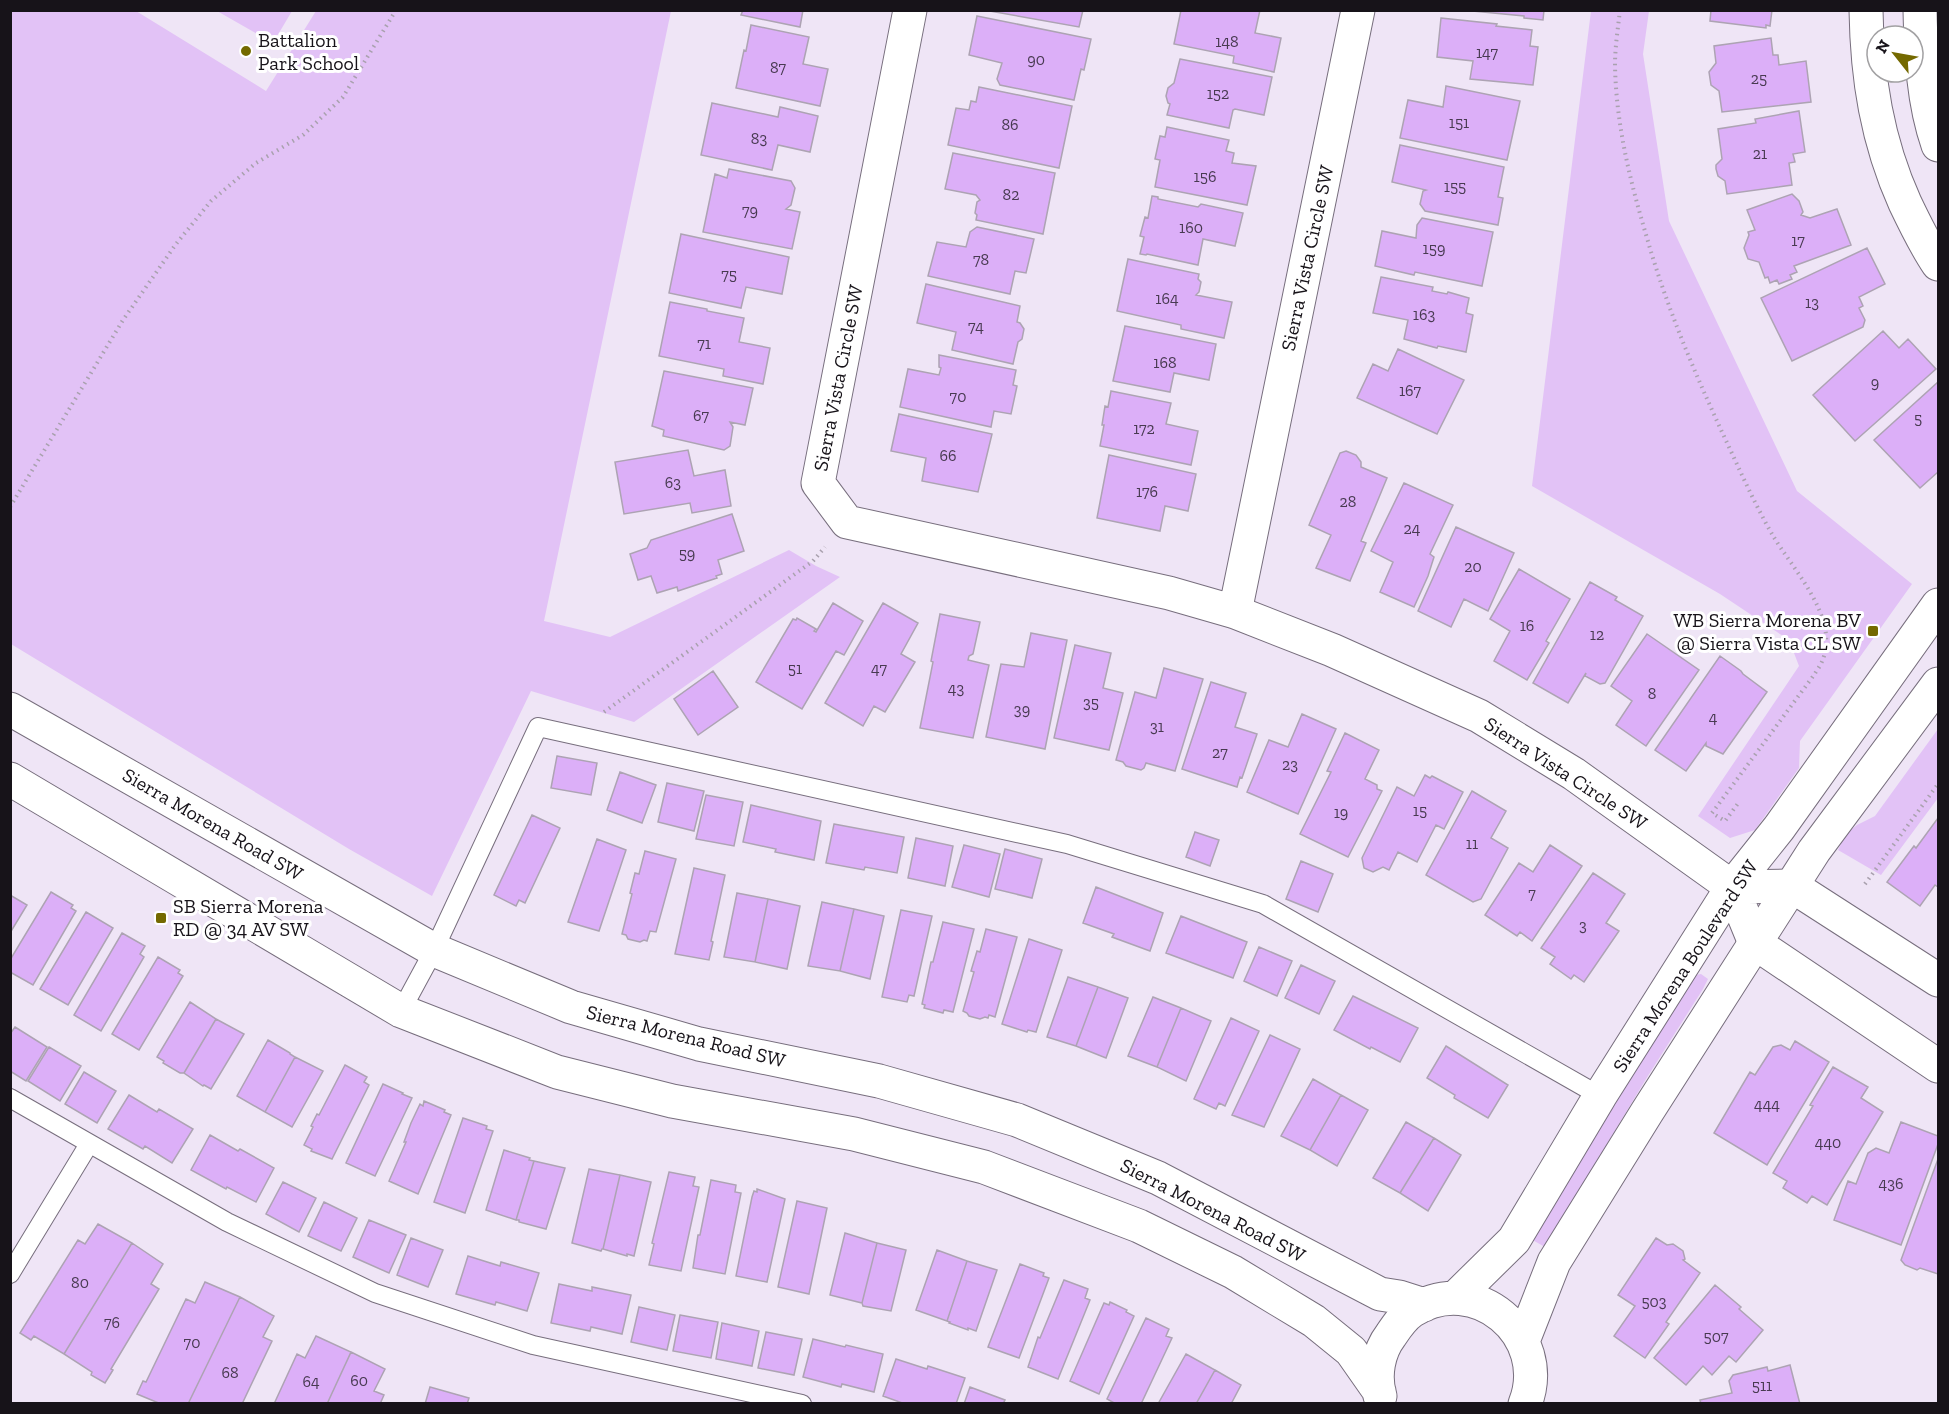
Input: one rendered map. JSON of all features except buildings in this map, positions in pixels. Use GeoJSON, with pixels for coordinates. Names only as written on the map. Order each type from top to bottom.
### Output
{"type":"FeatureCollection","features":[{"type":"Feature","properties":{"kind":"street","name":"Sierra Vista Circle SW"},"geometry":{"type":"LineString","coordinates":[[910,10],[818,483],[847,522],[1169,593],[1235,612],[1332,650],[1479,716],[1574,774],[1732,887]]}},
{"type":"Feature","properties":{"kind":"street","name":"Sierra Vista Circle SW"},"geometry":{"type":"LineString","coordinates":[[1235,612],[1358,10]]}},
{"type":"Feature","properties":{"kind":"street"},"geometry":{"type":"LineString","coordinates":[[1866,10],[1868,64],[1881,139],[1895,181],[1913,221],[1938,264]]}},
{"type":"Feature","properties":{"kind":"street"},"geometry":{"type":"LineString","coordinates":[[1920,10],[1921,51],[1927,96],[1938,145]]}},
{"type":"Feature","properties":{"kind":"street","name":"Sierra Morena Boulevard SW"},"geometry":{"type":"LineString","coordinates":[[1381,1397],[1378,1365],[1386,1340],[1402,1320],[1413,1311],[1440,1302],[1514,1240],[1600,1096],[1732,887],[1779,828],[1938,605]]}},
{"type":"Feature","properties":{"kind":"street"},"geometry":{"type":"LineString","coordinates":[[1525,1404],[1530,1393],[1531,1375],[1529,1358],[1522,1341],[1554,1262],[1814,851],[1938,684]]}},
{"type":"Feature","properties":{"kind":"street","name":"Sierra Morena Road SW"},"geometry":{"type":"LineString","coordinates":[[10,709],[434,950],[571,1008],[699,1044],[879,1081],[1017,1120],[1158,1178],[1380,1294],[1440,1302],[1471,1300],[1495,1310],[1514,1326],[1522,1341]]}},
{"type":"Feature","properties":{"kind":"street"},"geometry":{"type":"LineString","coordinates":[[16,787],[401,1011],[557,1072],[672,1101],[854,1134],[984,1167],[1139,1226],[1233,1272],[1314,1321],[1351,1351],[1381,1397]]}},
{"type":"Feature","properties":{"kind":"street"},"geometry":{"type":"LineString","coordinates":[[1938,980],[1792,885],[1732,887],[1755,943],[1938,1066]]}},
{"type":"Feature","properties":{"kind":"lane"},"geometry":{"type":"LineString","coordinates":[[401,1011],[434,950],[538,727],[1067,844],[1263,904],[1600,1096]]}},
{"type":"Feature","properties":{"kind":"lane"},"geometry":{"type":"LineString","coordinates":[[10,1098],[227,1222],[375,1293],[533,1345],[802,1404]]}},
{"type":"Feature","properties":{"kind":"lane"},"geometry":{"type":"LineString","coordinates":[[10,1274],[89,1143]]}},
{"type":"Feature","properties":{"kind":"path"},"geometry":{"type":"LineString","coordinates":[[10,507],[123,320],[176,244],[210,201],[256,163],[303,135],[344,97],[396,10]]}},
{"type":"Feature","properties":{"kind":"path"},"geometry":{"type":"LineString","coordinates":[[1620,10],[1615,62],[1622,136],[1636,204],[1655,269],[1668,306],[1729,446],[1772,533],[1816,602],[1825,623],[1823,659],[1814,675],[1712,813],[1725,821],[1739,802]]}},
{"type":"Feature","properties":{"kind":"path"},"geometry":{"type":"LineString","coordinates":[[585,737],[602,714],[813,561],[847,522]]}},
{"type":"Feature","properties":{"kind":"path"},"geometry":{"type":"LineString","coordinates":[[1865,884],[1938,784]]}},
{"type":"Feature","properties":{"kind":"shaded area"},"geometry":{"type":"Polygon","coordinates":[[[11,10],[136,11],[266,91],[316,11],[671,11],[544,621],[610,637],[789,550],[840,577],[634,722],[531,691],[432,896],[349,849],[11,644],[11,10]]]}},
{"type":"Feature","properties":{"kind":"shaded area"},"geometry":{"type":"Polygon","coordinates":[[[217,10],[292,11],[273,43],[217,10]]]}},
{"type":"Feature","properties":{"kind":"shaded area"},"geometry":{"type":"Polygon","coordinates":[[[1591,11],[1649,11],[1643,54],[1669,221],[1797,491],[1912,584],[1800,741],[1799,768],[1755,830],[1730,838],[1698,816],[1799,666],[1789,640],[1720,594],[1532,486],[1591,11]]]}},
{"type":"Feature","properties":{"kind":"shaded area"},"geometry":{"type":"Polygon","coordinates":[[[1938,729],[1938,798],[1881,875],[1838,850],[1845,835],[1857,825],[1875,816],[1938,729]]]}},
{"type":"Feature","properties":{"kind":"shaded area"},"geometry":{"type":"Polygon","coordinates":[[[1701,974],[1708,979],[1703,989],[1545,1247],[1529,1238],[1691,976],[1701,974]]]}},
{"type":"Feature","properties":{"kind":"place","name":"Battalion Park School"},"geometry":{"type":"Point","coordinates":[246,51]}},
{"type":"Feature","properties":{"kind":"place","name":"WB Sierra Morena BV @ Sierra Vista CL SW"},"geometry":{"type":"Point","coordinates":[1873,631]}},
{"type":"Feature","properties":{"kind":"place","name":"SB Sierra Morena RD @ 34 AV SW"},"geometry":{"type":"Point","coordinates":[161,918]}}]}
